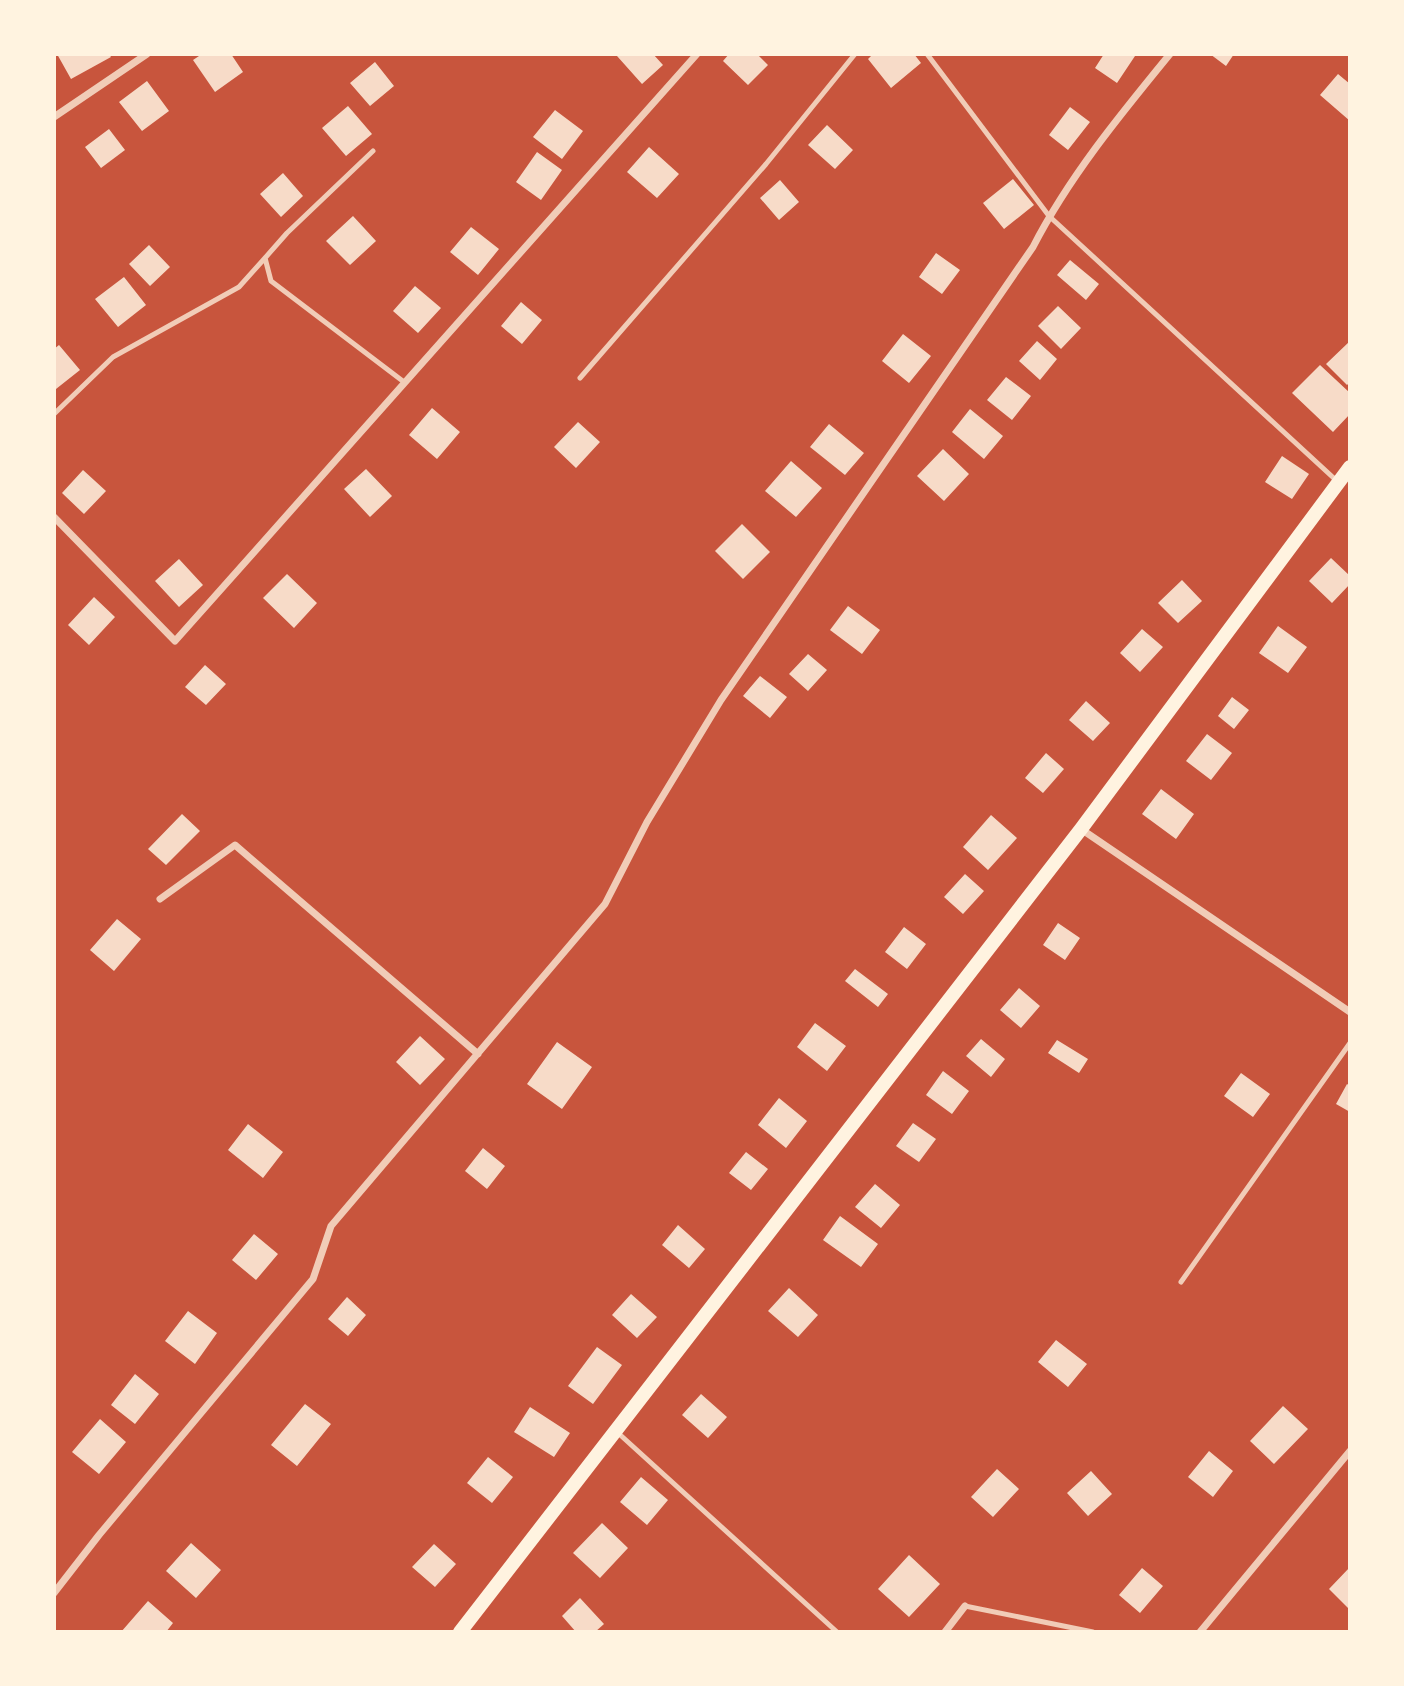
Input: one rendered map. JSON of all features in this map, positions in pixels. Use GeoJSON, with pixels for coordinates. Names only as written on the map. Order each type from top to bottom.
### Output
{"type":"FeatureCollection","features":[{"type":"Feature","properties":{"kind":"main road"},"geometry":{"type":"LineString","coordinates":[[460,1632],[1082,829],[1350,467]]}},
{"type":"Feature","properties":{"kind":"street"},"geometry":{"type":"LineString","coordinates":[[54,117],[147,54]]}},
{"type":"Feature","properties":{"kind":"street"},"geometry":{"type":"LineString","coordinates":[[54,517],[175,641],[697,54]]}},
{"type":"Feature","properties":{"kind":"street"},"geometry":{"type":"LineString","coordinates":[[54,1593],[99,1535],[313,1279],[331,1226],[605,904],[647,822],[721,700],[1033,247],[1049,216],[1114,123],[1170,54]]}},
{"type":"Feature","properties":{"kind":"street"},"geometry":{"type":"LineString","coordinates":[[1082,829],[1350,1012]]}},
{"type":"Feature","properties":{"kind":"street"},"geometry":{"type":"LineString","coordinates":[[160,899],[235,845],[478,1054]]}},
{"type":"Feature","properties":{"kind":"street"},"geometry":{"type":"LineString","coordinates":[[1200,1632],[1350,1451]]}},
{"type":"Feature","properties":{"kind":"street"},"geometry":{"type":"LineString","coordinates":[[945,1632],[965,1606]]}},
{"type":"Feature","properties":{"kind":"lane"},"geometry":{"type":"LineString","coordinates":[[580,377],[766,164],[855,54]]}},
{"type":"Feature","properties":{"kind":"lane"},"geometry":{"type":"LineString","coordinates":[[927,54],[1049,216],[1338,482]]}},
{"type":"Feature","properties":{"kind":"lane"},"geometry":{"type":"LineString","coordinates":[[54,414],[113,357],[239,287],[287,233],[373,151]]}},
{"type":"Feature","properties":{"kind":"lane"},"geometry":{"type":"LineString","coordinates":[[265,258],[271,281],[404,382]]}},
{"type":"Feature","properties":{"kind":"lane"},"geometry":{"type":"LineString","coordinates":[[1181,1282],[1350,1043]]}},
{"type":"Feature","properties":{"kind":"lane"},"geometry":{"type":"LineString","coordinates":[[616,1431],[837,1632]]}},
{"type":"Feature","properties":{"kind":"lane"},"geometry":{"type":"LineString","coordinates":[[965,1606],[1093,1632]]}},
{"type":"Feature","properties":{"kind":"building"},"geometry":{"type":"Polygon","coordinates":[[[57,54],[109,54],[111,57],[71,79],[57,54]]]}},
{"type":"Feature","properties":{"kind":"building"},"geometry":{"type":"Polygon","coordinates":[[[202,54],[231,54],[243,72],[215,92],[193,60],[202,54]]]}},
{"type":"Feature","properties":{"kind":"building"},"geometry":{"type":"Polygon","coordinates":[[[653,54],[663,65],[642,84],[617,56],[653,54]]]}},
{"type":"Feature","properties":{"kind":"building"},"geometry":{"type":"Polygon","coordinates":[[[729,54],[757,54],[768,65],[748,85],[723,61],[729,54]]]}},
{"type":"Feature","properties":{"kind":"building"},"geometry":{"type":"Polygon","coordinates":[[[873,54],[914,54],[921,63],[891,88],[868,59],[873,54]]]}},
{"type":"Feature","properties":{"kind":"building"},"geometry":{"type":"Polygon","coordinates":[[[1104,54],[1135,56],[1117,83],[1095,68],[1104,54]]]}},
{"type":"Feature","properties":{"kind":"building"},"geometry":{"type":"Polygon","coordinates":[[[1210,54],[1234,54],[1226,66],[1210,54]]]}},
{"type":"Feature","properties":{"kind":"building"},"geometry":{"type":"Polygon","coordinates":[[[375,62],[394,86],[370,106],[350,83],[375,62]]]}},
{"type":"Feature","properties":{"kind":"building"},"geometry":{"type":"Polygon","coordinates":[[[1338,74],[1350,84],[1350,121],[1320,95],[1338,74]]]}},
{"type":"Feature","properties":{"kind":"building"},"geometry":{"type":"Polygon","coordinates":[[[147,81],[169,111],[142,131],[119,102],[147,81]]]}},
{"type":"Feature","properties":{"kind":"building"},"geometry":{"type":"Polygon","coordinates":[[[348,106],[372,134],[346,156],[322,128],[348,106]]]}},
{"type":"Feature","properties":{"kind":"building"},"geometry":{"type":"Polygon","coordinates":[[[1070,107],[1090,122],[1068,150],[1049,135],[1070,107]]]}},
{"type":"Feature","properties":{"kind":"building"},"geometry":{"type":"Polygon","coordinates":[[[555,110],[583,131],[562,159],[533,137],[555,110]]]}},
{"type":"Feature","properties":{"kind":"building"},"geometry":{"type":"Polygon","coordinates":[[[827,125],[853,150],[835,169],[808,145],[827,125]]]}},
{"type":"Feature","properties":{"kind":"building"},"geometry":{"type":"Polygon","coordinates":[[[109,129],[125,150],[101,168],[85,147],[109,129]]]}},
{"type":"Feature","properties":{"kind":"building"},"geometry":{"type":"Polygon","coordinates":[[[649,147],[679,174],[657,198],[627,172],[649,147]]]}},
{"type":"Feature","properties":{"kind":"building"},"geometry":{"type":"Polygon","coordinates":[[[537,152],[562,170],[541,200],[516,182],[537,152]]]}},
{"type":"Feature","properties":{"kind":"building"},"geometry":{"type":"Polygon","coordinates":[[[283,173],[303,196],[281,217],[260,194],[283,173]]]}},
{"type":"Feature","properties":{"kind":"building"},"geometry":{"type":"Polygon","coordinates":[[[1013,179],[1034,205],[1004,229],[983,203],[1013,179]]]}},
{"type":"Feature","properties":{"kind":"building"},"geometry":{"type":"Polygon","coordinates":[[[780,180],[799,202],[779,220],[760,198],[780,180]]]}},
{"type":"Feature","properties":{"kind":"building"},"geometry":{"type":"Polygon","coordinates":[[[353,216],[376,241],[350,265],[326,241],[353,216]]]}},
{"type":"Feature","properties":{"kind":"building"},"geometry":{"type":"Polygon","coordinates":[[[471,227],[499,249],[478,275],[450,252],[471,227]]]}},
{"type":"Feature","properties":{"kind":"building"},"geometry":{"type":"Polygon","coordinates":[[[149,245],[170,267],[150,286],[129,264],[149,245]]]}},
{"type":"Feature","properties":{"kind":"building"},"geometry":{"type":"Polygon","coordinates":[[[936,253],[960,270],[942,294],[919,277],[936,253]]]}},
{"type":"Feature","properties":{"kind":"building"},"geometry":{"type":"Polygon","coordinates":[[[1070,260],[1099,284],[1086,300],[1057,275],[1070,260]]]}},
{"type":"Feature","properties":{"kind":"building"},"geometry":{"type":"Polygon","coordinates":[[[124,277],[146,305],[118,327],[95,299],[124,277]]]}},
{"type":"Feature","properties":{"kind":"building"},"geometry":{"type":"Polygon","coordinates":[[[415,286],[441,308],[418,333],[393,311],[415,286]]]}},
{"type":"Feature","properties":{"kind":"building"},"geometry":{"type":"Polygon","coordinates":[[[521,302],[542,320],[522,344],[501,326],[521,302]]]}},
{"type":"Feature","properties":{"kind":"building"},"geometry":{"type":"Polygon","coordinates":[[[1058,306],[1081,328],[1061,349],[1038,326],[1058,306]]]}},
{"type":"Feature","properties":{"kind":"building"},"geometry":{"type":"Polygon","coordinates":[[[903,334],[931,356],[909,383],[882,361],[903,334]]]}},
{"type":"Feature","properties":{"kind":"building"},"geometry":{"type":"Polygon","coordinates":[[[1037,341],[1057,359],[1040,380],[1019,361],[1037,341]]]}},
{"type":"Feature","properties":{"kind":"building"},"geometry":{"type":"Polygon","coordinates":[[[1350,341],[1350,382],[1347,385],[1326,364],[1350,341]]]}},
{"type":"Feature","properties":{"kind":"building"},"geometry":{"type":"Polygon","coordinates":[[[59,345],[80,370],[56,389],[54,349],[59,345]]]}},
{"type":"Feature","properties":{"kind":"building"},"geometry":{"type":"Polygon","coordinates":[[[1320,365],[1350,393],[1350,414],[1333,432],[1292,393],[1320,365]]]}},
{"type":"Feature","properties":{"kind":"building"},"geometry":{"type":"Polygon","coordinates":[[[1006,377],[1031,396],[1012,420],[987,400],[1006,377]]]}},
{"type":"Feature","properties":{"kind":"building"},"geometry":{"type":"Polygon","coordinates":[[[432,408],[460,432],[437,459],[409,435],[432,408]]]}},
{"type":"Feature","properties":{"kind":"building"},"geometry":{"type":"Polygon","coordinates":[[[970,409],[1003,436],[984,459],[952,432],[970,409]]]}},
{"type":"Feature","properties":{"kind":"building"},"geometry":{"type":"Polygon","coordinates":[[[578,422],[600,442],[576,468],[554,447],[578,422]]]}},
{"type":"Feature","properties":{"kind":"building"},"geometry":{"type":"Polygon","coordinates":[[[829,424],[864,453],[845,475],[810,447],[829,424]]]}},
{"type":"Feature","properties":{"kind":"building"},"geometry":{"type":"Polygon","coordinates":[[[943,449],[969,474],[944,501],[917,476],[943,449]]]}},
{"type":"Feature","properties":{"kind":"building"},"geometry":{"type":"Polygon","coordinates":[[[1282,456],[1309,474],[1292,499],[1265,482],[1282,456]]]}},
{"type":"Feature","properties":{"kind":"building"},"geometry":{"type":"Polygon","coordinates":[[[791,461],[822,488],[796,517],[765,491],[791,461]]]}},
{"type":"Feature","properties":{"kind":"building"},"geometry":{"type":"Polygon","coordinates":[[[366,469],[392,496],[370,517],[344,489],[366,469]]]}},
{"type":"Feature","properties":{"kind":"building"},"geometry":{"type":"Polygon","coordinates":[[[83,470],[106,491],[84,514],[62,493],[83,470]]]}},
{"type":"Feature","properties":{"kind":"building"},"geometry":{"type":"Polygon","coordinates":[[[742,524],[770,552],[743,579],[715,551],[742,524]]]}},
{"type":"Feature","properties":{"kind":"building"},"geometry":{"type":"Polygon","coordinates":[[[1331,558],[1350,576],[1350,584],[1332,603],[1309,581],[1331,558]]]}},
{"type":"Feature","properties":{"kind":"building"},"geometry":{"type":"Polygon","coordinates":[[[179,559],[203,585],[179,607],[155,581],[179,559]]]}},
{"type":"Feature","properties":{"kind":"building"},"geometry":{"type":"Polygon","coordinates":[[[287,574],[317,603],[294,628],[263,598],[287,574]]]}},
{"type":"Feature","properties":{"kind":"building"},"geometry":{"type":"Polygon","coordinates":[[[1182,580],[1202,601],[1178,623],[1158,603],[1182,580]]]}},
{"type":"Feature","properties":{"kind":"building"},"geometry":{"type":"Polygon","coordinates":[[[94,597],[115,617],[89,645],[68,625],[94,597]]]}},
{"type":"Feature","properties":{"kind":"building"},"geometry":{"type":"Polygon","coordinates":[[[848,606],[880,630],[862,654],[830,630],[848,606]]]}},
{"type":"Feature","properties":{"kind":"building"},"geometry":{"type":"Polygon","coordinates":[[[1278,626],[1307,647],[1288,673],[1259,653],[1278,626]]]}},
{"type":"Feature","properties":{"kind":"building"},"geometry":{"type":"Polygon","coordinates":[[[1142,629],[1163,647],[1140,672],[1120,653],[1142,629]]]}},
{"type":"Feature","properties":{"kind":"building"},"geometry":{"type":"Polygon","coordinates":[[[808,654],[827,670],[808,691],[789,674],[808,654]]]}},
{"type":"Feature","properties":{"kind":"building"},"geometry":{"type":"Polygon","coordinates":[[[205,665],[226,684],[206,705],[185,687],[205,665]]]}},
{"type":"Feature","properties":{"kind":"building"},"geometry":{"type":"Polygon","coordinates":[[[760,676],[787,697],[770,718],[743,696],[760,676]]]}},
{"type":"Feature","properties":{"kind":"building"},"geometry":{"type":"Polygon","coordinates":[[[1232,697],[1249,710],[1234,729],[1218,716],[1232,697]]]}},
{"type":"Feature","properties":{"kind":"building"},"geometry":{"type":"Polygon","coordinates":[[[1086,701],[1110,723],[1093,741],[1069,720],[1086,701]]]}},
{"type":"Feature","properties":{"kind":"building"},"geometry":{"type":"Polygon","coordinates":[[[1207,734],[1232,753],[1211,780],[1186,761],[1207,734]]]}},
{"type":"Feature","properties":{"kind":"building"},"geometry":{"type":"Polygon","coordinates":[[[1046,753],[1064,769],[1043,793],[1025,778],[1046,753]]]}},
{"type":"Feature","properties":{"kind":"building"},"geometry":{"type":"Polygon","coordinates":[[[1161,789],[1194,814],[1176,839],[1142,814],[1161,789]]]}},
{"type":"Feature","properties":{"kind":"building"},"geometry":{"type":"Polygon","coordinates":[[[182,814],[200,831],[166,865],[148,849],[182,814]]]}},
{"type":"Feature","properties":{"kind":"building"},"geometry":{"type":"Polygon","coordinates":[[[991,815],[1017,838],[988,870],[963,847],[991,815]]]}},
{"type":"Feature","properties":{"kind":"building"},"geometry":{"type":"Polygon","coordinates":[[[965,874],[984,891],[963,914],[944,897],[965,874]]]}},
{"type":"Feature","properties":{"kind":"building"},"geometry":{"type":"Polygon","coordinates":[[[117,919],[141,939],[114,971],[90,950],[117,919]]]}},
{"type":"Feature","properties":{"kind":"building"},"geometry":{"type":"Polygon","coordinates":[[[1058,923],[1080,938],[1065,960],[1043,945],[1058,923]]]}},
{"type":"Feature","properties":{"kind":"building"},"geometry":{"type":"Polygon","coordinates":[[[904,927],[926,944],[907,969],[885,952],[904,927]]]}},
{"type":"Feature","properties":{"kind":"building"},"geometry":{"type":"Polygon","coordinates":[[[855,969],[888,994],[878,1007],[845,981],[855,969]]]}},
{"type":"Feature","properties":{"kind":"building"},"geometry":{"type":"Polygon","coordinates":[[[1019,988],[1040,1006],[1021,1028],[1000,1010],[1019,988]]]}},
{"type":"Feature","properties":{"kind":"building"},"geometry":{"type":"Polygon","coordinates":[[[815,1023],[846,1046],[827,1071],[797,1047],[815,1023]]]}},
{"type":"Feature","properties":{"kind":"building"},"geometry":{"type":"Polygon","coordinates":[[[420,1036],[445,1059],[420,1085],[396,1062],[420,1036]]]}},
{"type":"Feature","properties":{"kind":"building"},"geometry":{"type":"Polygon","coordinates":[[[981,1039],[1005,1059],[991,1077],[966,1056],[981,1039]]]}},
{"type":"Feature","properties":{"kind":"building"},"geometry":{"type":"Polygon","coordinates":[[[1057,1040],[1088,1059],[1079,1073],[1048,1053],[1057,1040]]]}},
{"type":"Feature","properties":{"kind":"building"},"geometry":{"type":"Polygon","coordinates":[[[557,1042],[592,1067],[562,1109],[527,1084],[557,1042]]]}},
{"type":"Feature","properties":{"kind":"building"},"geometry":{"type":"Polygon","coordinates":[[[943,1071],[969,1091],[952,1114],[926,1095],[943,1071]]]}},
{"type":"Feature","properties":{"kind":"building"},"geometry":{"type":"Polygon","coordinates":[[[1241,1073],[1270,1094],[1253,1117],[1224,1096],[1241,1073]]]}},
{"type":"Feature","properties":{"kind":"building"},"geometry":{"type":"Polygon","coordinates":[[[1347,1084],[1350,1086],[1350,1112],[1336,1104],[1347,1084]]]}},
{"type":"Feature","properties":{"kind":"building"},"geometry":{"type":"Polygon","coordinates":[[[779,1098],[807,1121],[786,1148],[758,1125],[779,1098]]]}},
{"type":"Feature","properties":{"kind":"building"},"geometry":{"type":"Polygon","coordinates":[[[913,1123],[936,1139],[919,1162],[896,1146],[913,1123]]]}},
{"type":"Feature","properties":{"kind":"building"},"geometry":{"type":"Polygon","coordinates":[[[248,1124],[283,1152],[263,1178],[228,1150],[248,1124]]]}},
{"type":"Feature","properties":{"kind":"building"},"geometry":{"type":"Polygon","coordinates":[[[483,1148],[505,1166],[487,1189],[465,1171],[483,1148]]]}},
{"type":"Feature","properties":{"kind":"building"},"geometry":{"type":"Polygon","coordinates":[[[746,1152],[768,1169],[751,1190],[729,1173],[746,1152]]]}},
{"type":"Feature","properties":{"kind":"building"},"geometry":{"type":"Polygon","coordinates":[[[875,1184],[900,1205],[881,1228],[855,1207],[875,1184]]]}},
{"type":"Feature","properties":{"kind":"building"},"geometry":{"type":"Polygon","coordinates":[[[840,1216],[878,1244],[861,1267],[823,1240],[840,1216]]]}},
{"type":"Feature","properties":{"kind":"building"},"geometry":{"type":"Polygon","coordinates":[[[678,1225],[705,1249],[689,1268],[662,1245],[678,1225]]]}},
{"type":"Feature","properties":{"kind":"building"},"geometry":{"type":"Polygon","coordinates":[[[254,1234],[278,1254],[256,1280],[232,1260],[254,1234]]]}},
{"type":"Feature","properties":{"kind":"building"},"geometry":{"type":"Polygon","coordinates":[[[789,1288],[818,1315],[798,1337],[768,1311],[789,1288]]]}},
{"type":"Feature","properties":{"kind":"building"},"geometry":{"type":"Polygon","coordinates":[[[631,1294],[657,1317],[637,1338],[612,1315],[631,1294]]]}},
{"type":"Feature","properties":{"kind":"building"},"geometry":{"type":"Polygon","coordinates":[[[347,1297],[366,1315],[348,1336],[328,1319],[347,1297]]]}},
{"type":"Feature","properties":{"kind":"building"},"geometry":{"type":"Polygon","coordinates":[[[188,1311],[217,1333],[195,1364],[165,1341],[188,1311]]]}},
{"type":"Feature","properties":{"kind":"building"},"geometry":{"type":"Polygon","coordinates":[[[1056,1340],[1087,1364],[1068,1387],[1038,1362],[1056,1340]]]}},
{"type":"Feature","properties":{"kind":"building"},"geometry":{"type":"Polygon","coordinates":[[[597,1347],[622,1365],[593,1404],[568,1386],[597,1347]]]}},
{"type":"Feature","properties":{"kind":"building"},"geometry":{"type":"Polygon","coordinates":[[[135,1374],[159,1394],[135,1424],[111,1405],[135,1374]]]}},
{"type":"Feature","properties":{"kind":"building"},"geometry":{"type":"Polygon","coordinates":[[[701,1394],[727,1417],[708,1438],[682,1415],[701,1394]]]}},
{"type":"Feature","properties":{"kind":"building"},"geometry":{"type":"Polygon","coordinates":[[[305,1404],[331,1424],[297,1466],[271,1445],[305,1404]]]}},
{"type":"Feature","properties":{"kind":"building"},"geometry":{"type":"Polygon","coordinates":[[[1283,1406],[1308,1429],[1274,1464],[1250,1441],[1283,1406]]]}},
{"type":"Feature","properties":{"kind":"building"},"geometry":{"type":"Polygon","coordinates":[[[530,1407],[570,1433],[554,1457],[514,1432],[530,1407]]]}},
{"type":"Feature","properties":{"kind":"building"},"geometry":{"type":"Polygon","coordinates":[[[100,1419],[126,1442],[99,1474],[72,1452],[100,1419]]]}},
{"type":"Feature","properties":{"kind":"building"},"geometry":{"type":"Polygon","coordinates":[[[1209,1451],[1233,1471],[1213,1497],[1188,1477],[1209,1451]]]}},
{"type":"Feature","properties":{"kind":"building"},"geometry":{"type":"Polygon","coordinates":[[[488,1457],[513,1477],[492,1503],[467,1483],[488,1457]]]}},
{"type":"Feature","properties":{"kind":"building"},"geometry":{"type":"Polygon","coordinates":[[[997,1469],[1019,1489],[993,1517],[971,1497],[997,1469]]]}},
{"type":"Feature","properties":{"kind":"building"},"geometry":{"type":"Polygon","coordinates":[[[1091,1471],[1112,1494],[1088,1516],[1067,1493],[1091,1471]]]}},
{"type":"Feature","properties":{"kind":"building"},"geometry":{"type":"Polygon","coordinates":[[[641,1477],[668,1500],[647,1525],[620,1502],[641,1477]]]}},
{"type":"Feature","properties":{"kind":"building"},"geometry":{"type":"Polygon","coordinates":[[[602,1523],[628,1548],[600,1578],[573,1553],[602,1523]]]}},
{"type":"Feature","properties":{"kind":"building"},"geometry":{"type":"Polygon","coordinates":[[[191,1543],[221,1570],[196,1598],[166,1571],[191,1543]]]}},
{"type":"Feature","properties":{"kind":"building"},"geometry":{"type":"Polygon","coordinates":[[[434,1544],[456,1564],[435,1587],[412,1567],[434,1544]]]}},
{"type":"Feature","properties":{"kind":"building"},"geometry":{"type":"Polygon","coordinates":[[[909,1555],[940,1584],[909,1617],[878,1589],[909,1555]]]}},
{"type":"Feature","properties":{"kind":"building"},"geometry":{"type":"Polygon","coordinates":[[[1350,1567],[1350,1610],[1329,1589],[1350,1567]]]}},
{"type":"Feature","properties":{"kind":"building"},"geometry":{"type":"Polygon","coordinates":[[[1142,1568],[1163,1586],[1140,1613],[1119,1595],[1142,1568]]]}},
{"type":"Feature","properties":{"kind":"building"},"geometry":{"type":"Polygon","coordinates":[[[580,1598],[604,1624],[595,1632],[576,1632],[562,1616],[580,1598]]]}},
{"type":"Feature","properties":{"kind":"building"},"geometry":{"type":"Polygon","coordinates":[[[148,1601],[173,1623],[166,1632],[121,1632],[148,1601]]]}}]}
